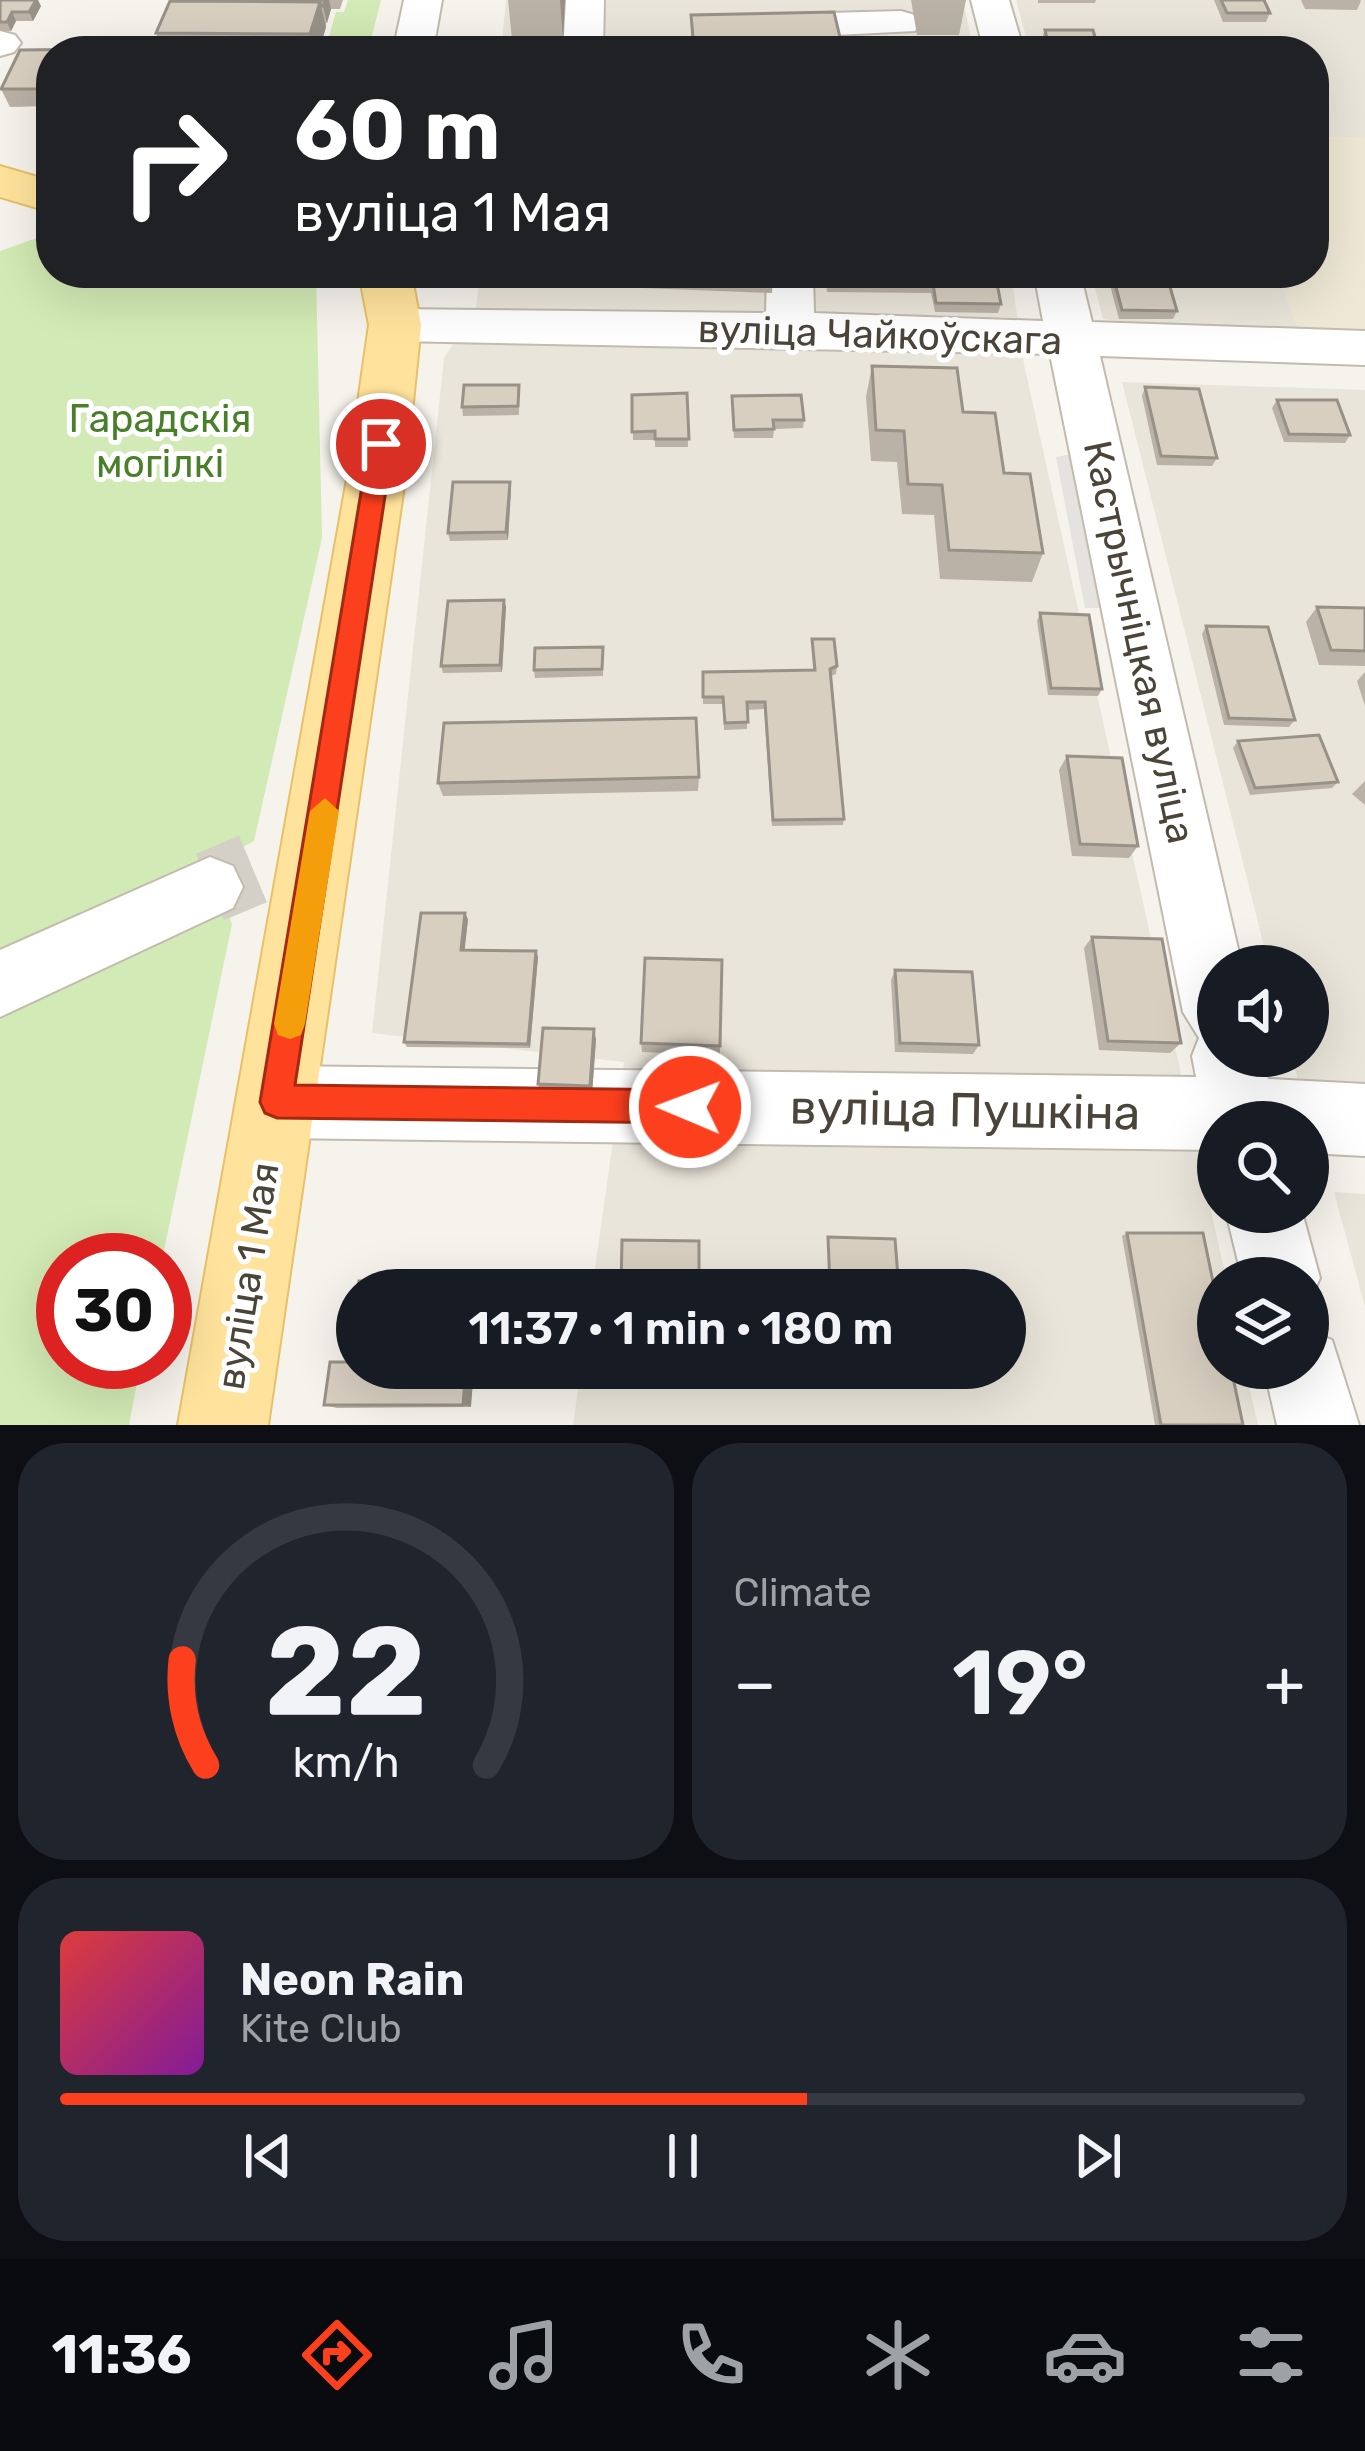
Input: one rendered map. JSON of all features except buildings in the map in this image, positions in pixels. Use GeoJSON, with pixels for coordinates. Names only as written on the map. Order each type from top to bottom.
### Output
{"type":"FeatureCollection","features":[{"type":"Feature","properties":{"kind":"main road","name":"вуліца 1 Мая"},"geometry":{"type":"LineString","coordinates":[[223,1425],[373,502],[390,299]]}},
{"type":"Feature","properties":{"kind":"street"},"geometry":{"type":"LineString","coordinates":[[416,36],[423,0]]}},
{"type":"Feature","properties":{"kind":"street"},"geometry":{"type":"LineString","coordinates":[[584,36],[585,0]]}},
{"type":"Feature","properties":{"kind":"street"},"geometry":{"type":"LineString","coordinates":[[990,0],[1000,36]]}},
{"type":"Feature","properties":{"kind":"street"},"geometry":{"type":"LineString","coordinates":[[716,28],[897,25]]}},
{"type":"Feature","properties":{"kind":"street"},"geometry":{"type":"LineString","coordinates":[[790,288],[790,330]]}},
{"type":"Feature","properties":{"kind":"street","name":"Кастрычніцкая вуліца"},"geometry":{"type":"LineString","coordinates":[[1061,288],[1204,945]]}},
{"type":"Feature","properties":{"kind":"street","name":"вуліца Чайкоўскага"},"geometry":{"type":"LineString","coordinates":[[390,299],[790,330],[1365,348]]}},
{"type":"Feature","properties":{"kind":"street"},"geometry":{"type":"LineString","coordinates":[[0,984],[210,887]]}},
{"type":"Feature","properties":{"kind":"street","name":"вуліца Пушкіна"},"geometry":{"type":"LineString","coordinates":[[277,1102],[1236,1097],[1365,1120]]}},
{"type":"Feature","properties":{"kind":"street"},"geometry":{"type":"LineString","coordinates":[[1309,1389],[1318,1425]]}},
{"type":"Feature","properties":{"kind":"shaded area"},"geometry":{"type":"Polygon","coordinates":[[[506,0],[963,0],[971,36],[502,36],[506,0]]]}},
{"type":"Feature","properties":{"kind":"shaded area"},"geometry":{"type":"Polygon","coordinates":[[[1016,0],[1365,0],[1365,138],[1329,137],[1329,36],[1026,36],[1016,0]]]}},
{"type":"Feature","properties":{"kind":"shaded area"},"geometry":{"type":"Polygon","coordinates":[[[1329,137],[1365,138],[1365,342],[1303,341],[1283,288],[1329,288],[1329,137]]]}},
{"type":"Feature","properties":{"kind":"shaded area"},"geometry":{"type":"Polygon","coordinates":[[[478,288],[1013,288],[1024,364],[1197,1147],[1197,1233],[1216,1233],[1221,1257],[1197,1257],[1197,1389],[1250,1389],[1258,1425],[573,1425],[578,1389],[1026,1389],[1026,1269],[595,1269],[624,1062],[372,1033],[444,358],[476,308],[478,288]]]}},
{"type":"Feature","properties":{"kind":"shaded area"},"geometry":{"type":"Polygon","coordinates":[[[1095,288],[1283,288],[1303,341],[1103,319],[1095,288]]]}},
{"type":"Feature","properties":{"kind":"shaded area"},"geometry":{"type":"Polygon","coordinates":[[[1122,382],[1365,390],[1365,1086],[1299,1085],[1297,1077],[1329,1077],[1329,945],[1264,945],[1122,382]]]}},
{"type":"Feature","properties":{"kind":"shaded area"},"geometry":{"type":"Polygon","coordinates":[[[1087,451],[1120,608],[1085,608],[1056,457],[1087,451]]]}},
{"type":"Feature","properties":{"kind":"shaded area"},"geometry":{"type":"Polygon","coordinates":[[[1334,1192],[1365,1194],[1365,1307],[1334,1192]]]}},
{"type":"Feature","properties":{"kind":"green space"},"geometry":{"type":"Polygon","coordinates":[[[348,0],[381,0],[372,36],[329,36],[336,12],[344,12],[348,0]]]}},
{"type":"Feature","properties":{"kind":"green space","name":"Гарадскія могілкі"},"geometry":{"type":"Polygon","coordinates":[[[36,238],[36,288],[316,288],[322,538],[254,841],[239,849],[256,901],[229,915],[232,924],[168,1233],[36,1233],[36,1389],[136,1389],[129,1425],[0,1425],[0,251],[36,238]]]}},
{"type":"Feature","properties":{"kind":"tunnel"},"geometry":{"type":"LineString","coordinates":[[210,887],[253,869]]}},
{"type":"Feature","properties":{"kind":"slow traffic"},"geometry":{"type":"LineString","coordinates":[[290,1024],[325,811]]}},
{"type":"Feature","properties":{"kind":"route"},"geometry":{"type":"LineString","coordinates":[[381,444],[277,1102],[690,1107]]}}]}
